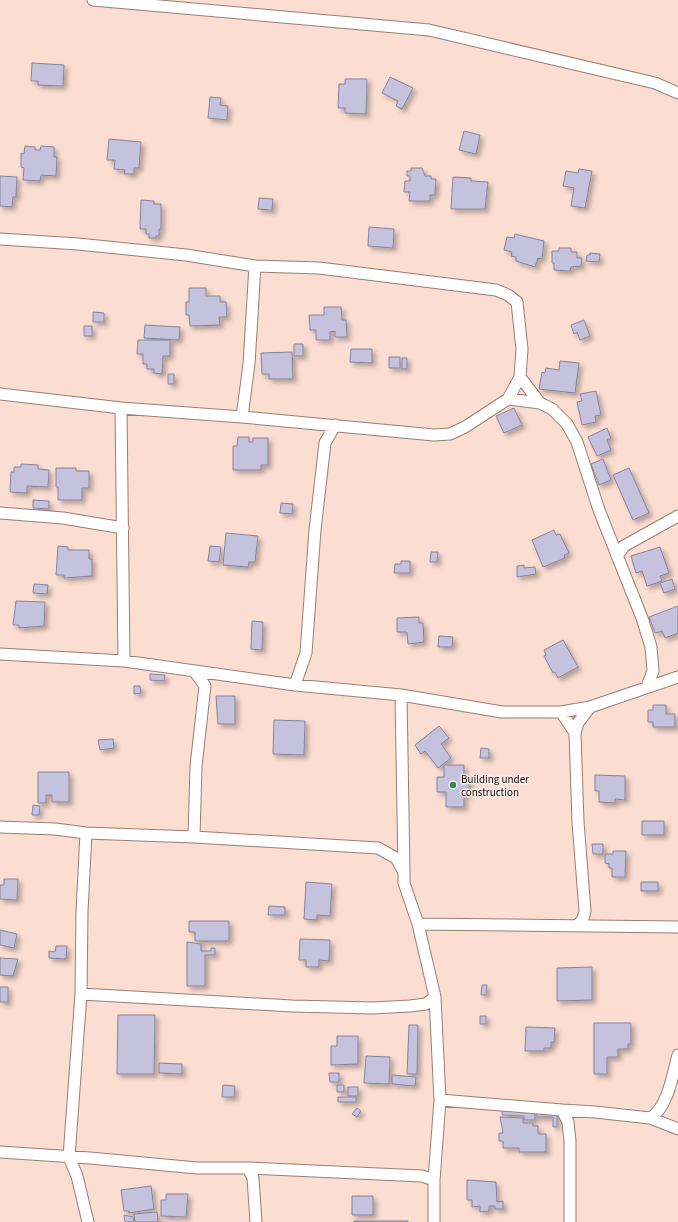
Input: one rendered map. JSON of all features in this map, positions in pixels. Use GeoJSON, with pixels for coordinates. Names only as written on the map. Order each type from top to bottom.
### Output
{"type":"FeatureCollection","features":[{"type":"Feature","properties":{"kind":"street"},"geometry":{"type":"LineString","coordinates":[[93,0],[429,30],[655,83],[678,93]]}},
{"type":"Feature","properties":{"kind":"street"},"geometry":{"type":"LineString","coordinates":[[0,239],[78,244],[178,255],[255,266],[319,268],[496,290],[508,295],[517,302],[522,349],[520,377],[508,399],[450,434],[434,435],[242,417],[121,408],[0,394]]}},
{"type":"Feature","properties":{"kind":"street"},"geometry":{"type":"LineString","coordinates":[[242,417],[249,364],[255,266]]}},
{"type":"Feature","properties":{"kind":"street"},"geometry":{"type":"LineString","coordinates":[[520,377],[540,403]]}},
{"type":"Feature","properties":{"kind":"street"},"geometry":{"type":"LineString","coordinates":[[508,399],[540,403],[552,409],[567,424],[577,442],[599,510],[642,618],[651,647],[653,671],[647,687]]}},
{"type":"Feature","properties":{"kind":"street"},"geometry":{"type":"LineString","coordinates":[[121,408],[124,661]]}},
{"type":"Feature","properties":{"kind":"street"},"geometry":{"type":"LineString","coordinates":[[317,424],[325,443]]}},
{"type":"Feature","properties":{"kind":"street"},"geometry":{"type":"LineString","coordinates":[[295,685],[306,653],[315,530],[325,443],[334,425]]}},
{"type":"Feature","properties":{"kind":"street"},"geometry":{"type":"LineString","coordinates":[[0,513],[63,518],[123,528]]}},
{"type":"Feature","properties":{"kind":"street"},"geometry":{"type":"LineString","coordinates":[[617,556],[624,546],[678,516]]}},
{"type":"Feature","properties":{"kind":"street"},"geometry":{"type":"LineString","coordinates":[[0,654],[124,661],[295,685],[401,695],[502,712],[561,712],[590,707],[678,677]]}},
{"type":"Feature","properties":{"kind":"street"},"geometry":{"type":"LineString","coordinates":[[194,838],[196,766],[205,686],[195,672]]}},
{"type":"Feature","properties":{"kind":"street"},"geometry":{"type":"LineString","coordinates":[[401,695],[404,883],[418,924],[435,997],[440,1100],[434,1180],[434,1222]]}},
{"type":"Feature","properties":{"kind":"street"},"geometry":{"type":"LineString","coordinates":[[577,926],[583,919],[585,911],[578,822],[575,733],[578,723],[590,707]]}},
{"type":"Feature","properties":{"kind":"street"},"geometry":{"type":"LineString","coordinates":[[561,712],[575,733]]}},
{"type":"Feature","properties":{"kind":"street"},"geometry":{"type":"LineString","coordinates":[[0,826],[55,829],[86,833],[378,848],[396,858],[404,872]]}},
{"type":"Feature","properties":{"kind":"street"},"geometry":{"type":"LineString","coordinates":[[86,833],[82,911],[82,994],[69,1157],[78,1176],[88,1222]]}},
{"type":"Feature","properties":{"kind":"street"},"geometry":{"type":"LineString","coordinates":[[418,924],[678,927]]}},
{"type":"Feature","properties":{"kind":"street"},"geometry":{"type":"LineString","coordinates":[[82,994],[292,1006],[373,1008],[426,1004],[435,997]]}},
{"type":"Feature","properties":{"kind":"street"},"geometry":{"type":"LineString","coordinates":[[650,1118],[657,1114],[666,1098],[678,1055]]}},
{"type":"Feature","properties":{"kind":"street"},"geometry":{"type":"LineString","coordinates":[[440,1100],[596,1112],[650,1118],[678,1129]]}},
{"type":"Feature","properties":{"kind":"street"},"geometry":{"type":"LineString","coordinates":[[562,1110],[568,1122],[570,1141],[570,1222]]}},
{"type":"Feature","properties":{"kind":"street"},"geometry":{"type":"LineString","coordinates":[[0,1152],[90,1158],[197,1168],[248,1168],[422,1176],[434,1180]]}},
{"type":"Feature","properties":{"kind":"street"},"geometry":{"type":"LineString","coordinates":[[78,1176],[90,1158]]}},
{"type":"Feature","properties":{"kind":"street"},"geometry":{"type":"LineString","coordinates":[[248,1168],[254,1178],[256,1222]]}},
{"type":"Feature","properties":{"kind":"building"},"geometry":{"type":"Polygon","coordinates":[[[32,63],[64,65],[63,86],[38,85],[38,81],[31,81],[32,63]]]}},
{"type":"Feature","properties":{"kind":"building"},"geometry":{"type":"Polygon","coordinates":[[[390,77],[413,88],[402,109],[396,106],[398,101],[382,93],[390,77]]]}},
{"type":"Feature","properties":{"kind":"building"},"geometry":{"type":"Polygon","coordinates":[[[345,79],[367,79],[366,114],[345,113],[345,108],[338,108],[339,84],[345,84],[345,79]]]}},
{"type":"Feature","properties":{"kind":"building"},"geometry":{"type":"Polygon","coordinates":[[[210,97],[221,98],[220,105],[228,106],[227,120],[208,118],[210,97]]]}},
{"type":"Feature","properties":{"kind":"building"},"geometry":{"type":"Polygon","coordinates":[[[464,131],[480,135],[476,154],[459,150],[464,131]]]}},
{"type":"Feature","properties":{"kind":"building"},"geometry":{"type":"Polygon","coordinates":[[[109,139],[141,142],[139,168],[134,168],[134,174],[124,174],[125,170],[114,169],[115,160],[107,160],[109,139]]]}},
{"type":"Feature","properties":{"kind":"building"},"geometry":{"type":"Polygon","coordinates":[[[25,146],[35,147],[35,150],[40,150],[41,146],[54,147],[54,157],[57,157],[56,176],[41,175],[40,181],[23,180],[24,168],[21,167],[21,153],[24,154],[25,146]]]}},
{"type":"Feature","properties":{"kind":"building"},"geometry":{"type":"Polygon","coordinates":[[[411,168],[422,168],[425,176],[431,176],[431,179],[436,179],[435,195],[430,195],[430,201],[409,201],[410,192],[404,192],[405,181],[410,181],[410,176],[407,176],[407,171],[411,171],[411,168]]]}},
{"type":"Feature","properties":{"kind":"building"},"geometry":{"type":"Polygon","coordinates":[[[579,169],[592,171],[585,208],[571,206],[574,188],[563,186],[566,171],[578,173],[579,169]]]}},
{"type":"Feature","properties":{"kind":"building"},"geometry":{"type":"Polygon","coordinates":[[[0,176],[17,177],[16,197],[13,197],[12,207],[0,206],[0,176]]]}},
{"type":"Feature","properties":{"kind":"building"},"geometry":{"type":"Polygon","coordinates":[[[453,177],[471,178],[471,181],[488,182],[485,209],[451,209],[453,177]]]}},
{"type":"Feature","properties":{"kind":"building"},"geometry":{"type":"Polygon","coordinates":[[[259,198],[273,199],[272,210],[258,209],[259,198]]]}},
{"type":"Feature","properties":{"kind":"building"},"geometry":{"type":"Polygon","coordinates":[[[141,200],[154,201],[154,204],[161,204],[161,229],[159,229],[159,236],[156,236],[156,238],[149,238],[149,234],[146,234],[146,229],[140,229],[141,200]]]}},
{"type":"Feature","properties":{"kind":"building"},"geometry":{"type":"Polygon","coordinates":[[[369,227],[394,229],[393,248],[368,246],[369,227]]]}},
{"type":"Feature","properties":{"kind":"building"},"geometry":{"type":"Polygon","coordinates":[[[515,234],[544,241],[542,259],[538,258],[535,267],[516,261],[516,257],[511,256],[512,252],[504,250],[507,237],[514,238],[515,234]]]}},
{"type":"Feature","properties":{"kind":"building"},"geometry":{"type":"Polygon","coordinates":[[[559,248],[571,248],[571,252],[577,252],[577,258],[582,258],[581,266],[571,267],[570,271],[554,270],[554,263],[552,263],[552,251],[559,251],[559,248]]]}},
{"type":"Feature","properties":{"kind":"building"},"geometry":{"type":"Polygon","coordinates":[[[590,253],[600,254],[599,262],[586,261],[587,255],[590,255],[590,253]]]}},
{"type":"Feature","properties":{"kind":"building"},"geometry":{"type":"Polygon","coordinates":[[[189,288],[206,288],[206,296],[220,296],[220,302],[226,302],[227,317],[219,317],[220,325],[190,326],[189,315],[186,315],[186,302],[189,302],[189,288]]]}},
{"type":"Feature","properties":{"kind":"building"},"geometry":{"type":"Polygon","coordinates":[[[324,307],[341,307],[342,320],[346,320],[347,337],[335,337],[335,331],[330,332],[330,340],[316,340],[316,330],[310,330],[309,315],[324,315],[324,307]]]}},
{"type":"Feature","properties":{"kind":"building"},"geometry":{"type":"Polygon","coordinates":[[[93,312],[104,313],[104,322],[93,322],[93,312]]]}},
{"type":"Feature","properties":{"kind":"building"},"geometry":{"type":"Polygon","coordinates":[[[584,320],[590,336],[580,340],[577,332],[574,334],[571,325],[584,320]]]}},
{"type":"Feature","properties":{"kind":"building"},"geometry":{"type":"Polygon","coordinates":[[[145,325],[180,327],[179,340],[144,338],[145,325]]]}},
{"type":"Feature","properties":{"kind":"building"},"geometry":{"type":"Polygon","coordinates":[[[84,326],[92,326],[92,336],[84,336],[84,326]]]}},
{"type":"Feature","properties":{"kind":"building"},"geometry":{"type":"Polygon","coordinates":[[[138,340],[170,340],[170,356],[163,356],[162,374],[154,373],[154,369],[147,369],[147,364],[143,364],[143,354],[137,354],[138,340]]]}},
{"type":"Feature","properties":{"kind":"building"},"geometry":{"type":"Polygon","coordinates":[[[294,344],[303,344],[303,356],[294,356],[294,344]]]}},
{"type":"Feature","properties":{"kind":"building"},"geometry":{"type":"Polygon","coordinates":[[[351,349],[372,349],[372,363],[350,362],[351,349]]]}},
{"type":"Feature","properties":{"kind":"building"},"geometry":{"type":"Polygon","coordinates":[[[292,352],[293,379],[269,379],[269,374],[262,374],[261,353],[292,352]]]}},
{"type":"Feature","properties":{"kind":"building"},"geometry":{"type":"Polygon","coordinates":[[[389,357],[400,357],[400,368],[389,368],[389,357]]]}},
{"type":"Feature","properties":{"kind":"building"},"geometry":{"type":"Polygon","coordinates":[[[402,358],[407,358],[407,369],[402,369],[402,358]]]}},
{"type":"Feature","properties":{"kind":"building"},"geometry":{"type":"Polygon","coordinates":[[[560,361],[579,363],[575,393],[539,389],[542,372],[545,373],[546,368],[559,370],[560,361]]]}},
{"type":"Feature","properties":{"kind":"building"},"geometry":{"type":"Polygon","coordinates":[[[168,374],[174,374],[174,384],[168,384],[168,374]]]}},
{"type":"Feature","properties":{"kind":"building"},"geometry":{"type":"Polygon","coordinates":[[[596,391],[601,415],[595,416],[596,422],[582,425],[577,402],[582,401],[580,394],[596,391]]]}},
{"type":"Feature","properties":{"kind":"building"},"geometry":{"type":"Polygon","coordinates":[[[514,408],[522,425],[504,433],[496,416],[514,408]]]}},
{"type":"Feature","properties":{"kind":"building"},"geometry":{"type":"Polygon","coordinates":[[[607,428],[611,438],[607,440],[611,450],[597,456],[588,437],[607,428]]]}},
{"type":"Feature","properties":{"kind":"building"},"geometry":{"type":"Polygon","coordinates":[[[238,437],[249,437],[249,442],[253,442],[253,438],[268,438],[268,465],[261,465],[261,470],[233,470],[233,446],[237,446],[238,437]]]}},
{"type":"Feature","properties":{"kind":"building"},"geometry":{"type":"Polygon","coordinates":[[[603,459],[611,480],[599,485],[591,464],[603,459]]]}},
{"type":"Feature","properties":{"kind":"building"},"geometry":{"type":"Polygon","coordinates":[[[21,464],[38,465],[38,469],[49,470],[48,487],[27,486],[27,493],[10,492],[11,472],[14,472],[14,467],[21,467],[21,464]]]}},
{"type":"Feature","properties":{"kind":"building"},"geometry":{"type":"Polygon","coordinates":[[[56,468],[76,468],[76,471],[89,471],[89,488],[82,488],[82,500],[58,500],[56,468]]]}},
{"type":"Feature","properties":{"kind":"building"},"geometry":{"type":"Polygon","coordinates":[[[629,468],[649,513],[633,520],[613,475],[629,468]]]}},
{"type":"Feature","properties":{"kind":"building"},"geometry":{"type":"Polygon","coordinates":[[[33,500],[49,501],[49,509],[33,508],[33,500]]]}},
{"type":"Feature","properties":{"kind":"building"},"geometry":{"type":"Polygon","coordinates":[[[281,503],[293,504],[292,514],[280,513],[281,503]]]}},
{"type":"Feature","properties":{"kind":"building"},"geometry":{"type":"Polygon","coordinates":[[[554,530],[556,535],[560,534],[569,553],[564,555],[565,558],[543,567],[532,540],[554,530]]]}},
{"type":"Feature","properties":{"kind":"building"},"geometry":{"type":"Polygon","coordinates":[[[226,533],[258,536],[255,562],[249,562],[248,567],[223,565],[226,533]]]}},
{"type":"Feature","properties":{"kind":"building"},"geometry":{"type":"Polygon","coordinates":[[[58,546],[68,547],[68,550],[89,550],[89,559],[92,559],[92,576],[64,578],[64,575],[56,575],[58,546]]]}},
{"type":"Feature","properties":{"kind":"building"},"geometry":{"type":"Polygon","coordinates":[[[210,546],[221,547],[219,562],[208,561],[210,546]]]}},
{"type":"Feature","properties":{"kind":"building"},"geometry":{"type":"Polygon","coordinates":[[[660,547],[669,573],[660,576],[662,581],[647,586],[642,571],[636,573],[631,556],[660,547]]]}},
{"type":"Feature","properties":{"kind":"building"},"geometry":{"type":"Polygon","coordinates":[[[431,552],[438,552],[437,562],[430,562],[431,552]]]}},
{"type":"Feature","properties":{"kind":"building"},"geometry":{"type":"Polygon","coordinates":[[[401,561],[410,561],[410,573],[394,573],[395,564],[401,564],[401,561]]]}},
{"type":"Feature","properties":{"kind":"building"},"geometry":{"type":"Polygon","coordinates":[[[524,565],[524,568],[535,567],[536,574],[517,577],[517,566],[524,565]]]}},
{"type":"Feature","properties":{"kind":"building"},"geometry":{"type":"Polygon","coordinates":[[[672,579],[675,589],[664,593],[660,583],[672,579]]]}},
{"type":"Feature","properties":{"kind":"building"},"geometry":{"type":"Polygon","coordinates":[[[34,584],[48,585],[47,594],[33,593],[34,584]]]}},
{"type":"Feature","properties":{"kind":"building"},"geometry":{"type":"Polygon","coordinates":[[[16,601],[45,602],[44,626],[19,628],[19,625],[13,625],[16,601]]]}},
{"type":"Feature","properties":{"kind":"building"},"geometry":{"type":"Polygon","coordinates":[[[678,606],[678,633],[665,638],[662,631],[655,633],[649,617],[678,606]]]}},
{"type":"Feature","properties":{"kind":"building"},"geometry":{"type":"Polygon","coordinates":[[[419,617],[419,623],[423,623],[424,642],[408,644],[407,632],[397,632],[397,618],[419,617]]]}},
{"type":"Feature","properties":{"kind":"building"},"geometry":{"type":"Polygon","coordinates":[[[252,621],[263,622],[262,650],[251,649],[252,621]]]}},
{"type":"Feature","properties":{"kind":"building"},"geometry":{"type":"Polygon","coordinates":[[[439,636],[453,637],[452,647],[438,647],[439,636]]]}},
{"type":"Feature","properties":{"kind":"building"},"geometry":{"type":"Polygon","coordinates":[[[563,640],[578,667],[558,678],[555,672],[553,673],[544,656],[546,655],[544,650],[563,640]]]}},
{"type":"Feature","properties":{"kind":"building"},"geometry":{"type":"Polygon","coordinates":[[[150,674],[165,675],[164,681],[150,680],[150,674]]]}},
{"type":"Feature","properties":{"kind":"building"},"geometry":{"type":"Polygon","coordinates":[[[134,686],[140,686],[141,693],[134,694],[134,686]]]}},
{"type":"Feature","properties":{"kind":"building"},"geometry":{"type":"Polygon","coordinates":[[[216,696],[235,696],[235,724],[218,724],[216,696]]]}},
{"type":"Feature","properties":{"kind":"building"},"geometry":{"type":"Polygon","coordinates":[[[653,705],[666,705],[666,714],[675,714],[675,727],[653,727],[653,722],[648,722],[648,710],[653,710],[653,705]]]}},
{"type":"Feature","properties":{"kind":"building"},"geometry":{"type":"Polygon","coordinates":[[[274,720],[305,721],[304,755],[273,754],[274,720]]]}},
{"type":"Feature","properties":{"kind":"building"},"geometry":{"type":"Polygon","coordinates":[[[439,726],[449,738],[441,744],[451,758],[438,768],[425,751],[421,754],[415,745],[439,726]]]}},
{"type":"Feature","properties":{"kind":"building"},"geometry":{"type":"Polygon","coordinates":[[[113,739],[114,748],[100,750],[98,740],[113,739]]]}},
{"type":"Feature","properties":{"kind":"building"},"geometry":{"type":"Polygon","coordinates":[[[481,748],[489,749],[489,758],[480,758],[481,748]]]}},
{"type":"Feature","properties":{"kind":"building","name":"Building under construction"},"geometry":{"type":"Polygon","coordinates":[[[444,765],[464,765],[464,779],[469,779],[469,794],[464,794],[464,807],[446,807],[446,792],[437,792],[437,777],[444,777],[444,765]]]}},
{"type":"Feature","properties":{"kind":"building"},"geometry":{"type":"Polygon","coordinates":[[[38,772],[69,772],[69,802],[52,802],[52,795],[46,795],[46,803],[38,803],[38,772]]]}},
{"type":"Feature","properties":{"kind":"building"},"geometry":{"type":"Polygon","coordinates":[[[595,775],[625,776],[625,800],[615,799],[615,803],[599,802],[599,791],[595,791],[595,775]]]}},
{"type":"Feature","properties":{"kind":"building"},"geometry":{"type":"Polygon","coordinates":[[[33,805],[40,806],[39,815],[32,815],[33,805]]]}},
{"type":"Feature","properties":{"kind":"building"},"geometry":{"type":"Polygon","coordinates":[[[642,821],[664,821],[664,835],[642,835],[642,821]]]}},
{"type":"Feature","properties":{"kind":"building"},"geometry":{"type":"Polygon","coordinates":[[[592,844],[603,844],[603,854],[593,854],[592,844]]]}},
{"type":"Feature","properties":{"kind":"building"},"geometry":{"type":"Polygon","coordinates":[[[613,851],[626,851],[625,877],[612,877],[612,868],[609,868],[609,864],[605,863],[605,854],[613,854],[613,851]]]}},
{"type":"Feature","properties":{"kind":"building"},"geometry":{"type":"Polygon","coordinates":[[[4,879],[18,879],[17,900],[0,899],[0,885],[4,885],[4,879]]]}},
{"type":"Feature","properties":{"kind":"building"},"geometry":{"type":"Polygon","coordinates":[[[306,882],[332,884],[330,916],[317,915],[317,920],[304,919],[306,882]]]}},
{"type":"Feature","properties":{"kind":"building"},"geometry":{"type":"Polygon","coordinates":[[[641,882],[658,882],[658,891],[641,891],[641,882]]]}},
{"type":"Feature","properties":{"kind":"building"},"geometry":{"type":"Polygon","coordinates":[[[269,906],[285,907],[285,915],[268,915],[269,906]]]}},
{"type":"Feature","properties":{"kind":"building"},"geometry":{"type":"Polygon","coordinates":[[[189,921],[229,921],[229,941],[195,941],[195,932],[189,932],[189,921]]]}},
{"type":"Feature","properties":{"kind":"building"},"geometry":{"type":"Polygon","coordinates":[[[0,930],[17,934],[14,948],[0,945],[0,930]]]}},
{"type":"Feature","properties":{"kind":"building"},"geometry":{"type":"Polygon","coordinates":[[[300,939],[330,940],[329,961],[319,960],[319,967],[306,967],[306,960],[299,960],[300,939]]]}},
{"type":"Feature","properties":{"kind":"building"},"geometry":{"type":"Polygon","coordinates":[[[187,942],[201,944],[201,951],[211,951],[211,948],[215,948],[215,955],[205,955],[205,986],[187,986],[187,942]]]}},
{"type":"Feature","properties":{"kind":"building"},"geometry":{"type":"Polygon","coordinates":[[[56,946],[67,946],[66,959],[49,958],[49,951],[55,952],[56,946]]]}},
{"type":"Feature","properties":{"kind":"building"},"geometry":{"type":"Polygon","coordinates":[[[0,958],[18,959],[13,976],[0,975],[0,958]]]}},
{"type":"Feature","properties":{"kind":"building"},"geometry":{"type":"Polygon","coordinates":[[[592,967],[592,1000],[557,1001],[557,968],[592,967]]]}},
{"type":"Feature","properties":{"kind":"building"},"geometry":{"type":"Polygon","coordinates":[[[482,985],[487,985],[486,995],[481,995],[482,985]]]}},
{"type":"Feature","properties":{"kind":"building"},"geometry":{"type":"Polygon","coordinates":[[[0,987],[8,987],[8,1002],[0,1002],[0,987]]]}},
{"type":"Feature","properties":{"kind":"building"},"geometry":{"type":"Polygon","coordinates":[[[118,1015],[155,1015],[154,1074],[117,1074],[118,1015]]]}},
{"type":"Feature","properties":{"kind":"building"},"geometry":{"type":"Polygon","coordinates":[[[480,1016],[486,1016],[486,1024],[480,1024],[480,1016]]]}},
{"type":"Feature","properties":{"kind":"building"},"geometry":{"type":"Polygon","coordinates":[[[594,1023],[631,1023],[631,1044],[628,1044],[628,1049],[618,1049],[618,1057],[607,1057],[607,1074],[594,1074],[594,1023]]]}},
{"type":"Feature","properties":{"kind":"building"},"geometry":{"type":"Polygon","coordinates":[[[409,1025],[418,1025],[417,1074],[407,1074],[409,1025]]]}},
{"type":"Feature","properties":{"kind":"building"},"geometry":{"type":"Polygon","coordinates":[[[526,1027],[555,1028],[554,1042],[551,1042],[551,1048],[544,1048],[544,1051],[525,1051],[526,1027]]]}},
{"type":"Feature","properties":{"kind":"building"},"geometry":{"type":"Polygon","coordinates":[[[337,1036],[358,1036],[358,1064],[331,1065],[331,1046],[337,1046],[337,1036]]]}},
{"type":"Feature","properties":{"kind":"building"},"geometry":{"type":"Polygon","coordinates":[[[366,1056],[390,1057],[389,1084],[364,1083],[366,1056]]]}},
{"type":"Feature","properties":{"kind":"building"},"geometry":{"type":"Polygon","coordinates":[[[159,1063],[182,1064],[182,1074],[159,1073],[159,1063]]]}},
{"type":"Feature","properties":{"kind":"building"},"geometry":{"type":"Polygon","coordinates":[[[329,1073],[339,1073],[339,1082],[330,1082],[329,1073]]]}},
{"type":"Feature","properties":{"kind":"building"},"geometry":{"type":"Polygon","coordinates":[[[392,1075],[416,1077],[415,1086],[392,1084],[392,1075]]]}},
{"type":"Feature","properties":{"kind":"building"},"geometry":{"type":"Polygon","coordinates":[[[223,1085],[235,1086],[234,1097],[222,1097],[223,1085]]]}},
{"type":"Feature","properties":{"kind":"building"},"geometry":{"type":"Polygon","coordinates":[[[337,1085],[344,1085],[344,1092],[337,1092],[337,1085]]]}},
{"type":"Feature","properties":{"kind":"building"},"geometry":{"type":"Polygon","coordinates":[[[348,1087],[358,1087],[358,1096],[348,1096],[348,1087]]]}},
{"type":"Feature","properties":{"kind":"building"},"geometry":{"type":"Polygon","coordinates":[[[338,1097],[356,1097],[356,1102],[338,1102],[338,1097]]]}},
{"type":"Feature","properties":{"kind":"building"},"geometry":{"type":"Polygon","coordinates":[[[502,1107],[535,1108],[535,1120],[524,1120],[524,1116],[502,1115],[502,1107]]]}},
{"type":"Feature","properties":{"kind":"building"},"geometry":{"type":"Polygon","coordinates":[[[357,1108],[361,1111],[357,1117],[352,1114],[357,1108]]]}},
{"type":"Feature","properties":{"kind":"building"},"geometry":{"type":"Polygon","coordinates":[[[537,1109],[557,1110],[557,1127],[553,1127],[553,1117],[537,1117],[537,1109]]]}},
{"type":"Feature","properties":{"kind":"building"},"geometry":{"type":"Polygon","coordinates":[[[500,1117],[523,1118],[523,1123],[533,1123],[533,1126],[538,1126],[538,1134],[546,1134],[546,1152],[519,1152],[519,1148],[503,1148],[503,1141],[499,1141],[499,1133],[503,1133],[500,1117]]]}},
{"type":"Feature","properties":{"kind":"building"},"geometry":{"type":"Polygon","coordinates":[[[467,1180],[496,1182],[497,1202],[503,1201],[503,1209],[495,1209],[495,1206],[489,1206],[489,1211],[480,1212],[480,1206],[472,1207],[472,1200],[467,1200],[467,1180]]]}},
{"type":"Feature","properties":{"kind":"building"},"geometry":{"type":"Polygon","coordinates":[[[151,1186],[154,1209],[129,1213],[129,1211],[124,1211],[121,1190],[151,1186]]]}},
{"type":"Feature","properties":{"kind":"building"},"geometry":{"type":"Polygon","coordinates":[[[166,1194],[188,1194],[186,1217],[161,1216],[161,1200],[166,1200],[166,1194]]]}},
{"type":"Feature","properties":{"kind":"building"},"geometry":{"type":"Polygon","coordinates":[[[352,1196],[373,1196],[373,1215],[352,1215],[352,1196]]]}},
{"type":"Feature","properties":{"kind":"building"},"geometry":{"type":"Polygon","coordinates":[[[157,1212],[158,1222],[135,1222],[134,1214],[157,1212]]]}},
{"type":"Feature","properties":{"kind":"building"},"geometry":{"type":"Polygon","coordinates":[[[124,1215],[133,1217],[134,1222],[125,1222],[124,1215]]]}},
{"type":"Feature","properties":{"kind":"building"},"geometry":{"type":"Polygon","coordinates":[[[408,1221],[408,1222],[354,1222],[408,1221]]]}},
{"type":"Feature","properties":{"kind":"place","name":"Building under construction"},"geometry":{"type":"Point","coordinates":[453,785]}}]}
